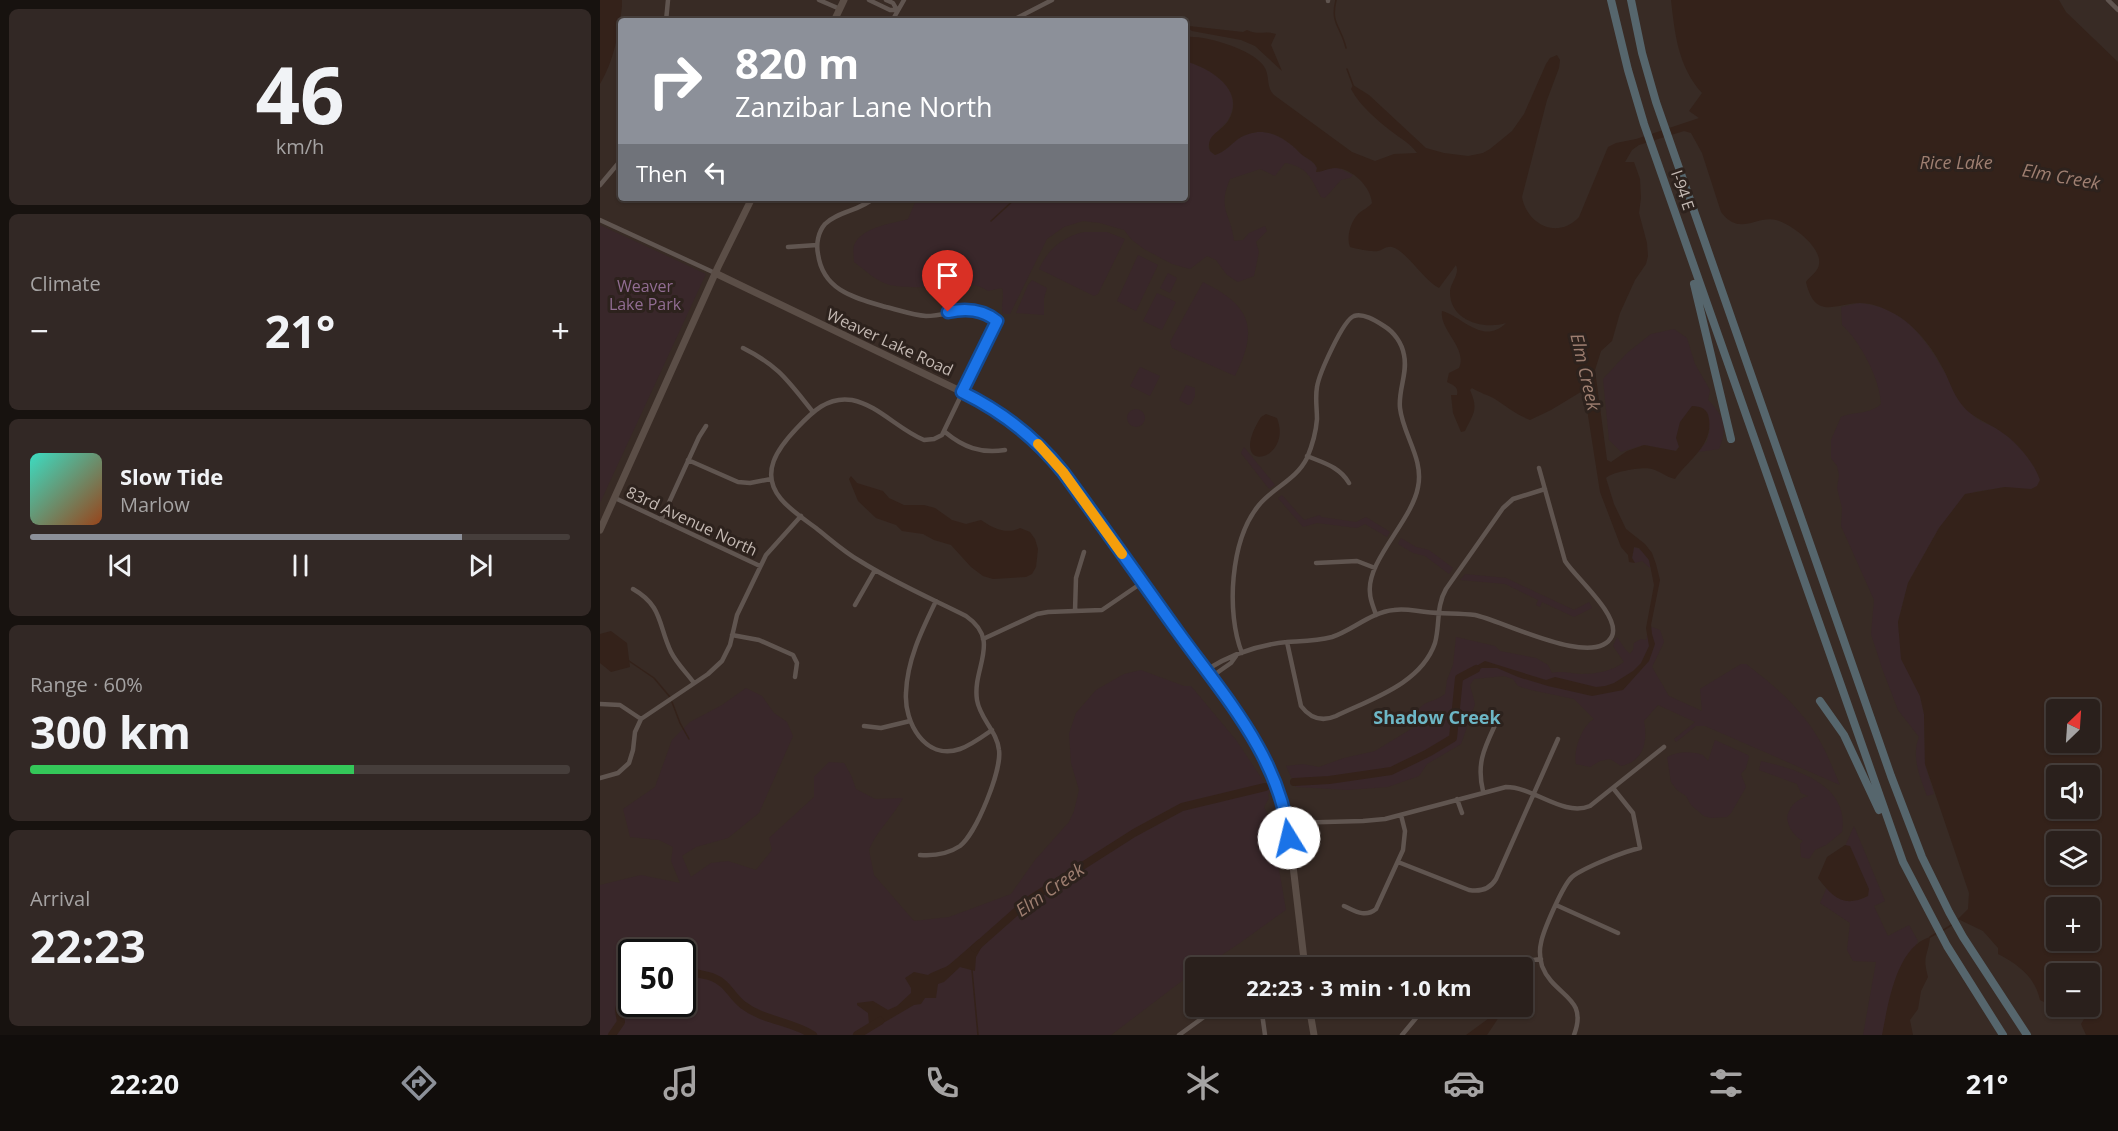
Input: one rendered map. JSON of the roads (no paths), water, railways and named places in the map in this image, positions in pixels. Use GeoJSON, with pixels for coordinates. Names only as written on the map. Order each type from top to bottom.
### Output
{"type":"FeatureCollection","features":[{"type":"Feature","properties":{"kind":"highway","name":"I-94 E"},"geometry":{"type":"LineString","coordinates":[[1611,0],[1644,124],[1684,240]]}},
{"type":"Feature","properties":{"kind":"highway"},"geometry":{"type":"LineString","coordinates":[[1631,0],[1642,53],[1661,118],[1891,776],[1922,857],[1948,912],[2027,1035]]}},
{"type":"Feature","properties":{"kind":"highway"},"geometry":{"type":"LineString","coordinates":[[1684,240],[1731,440]]}},
{"type":"Feature","properties":{"kind":"highway"},"geometry":{"type":"LineString","coordinates":[[1684,240],[1903,862]]}},
{"type":"Feature","properties":{"kind":"highway"},"geometry":{"type":"LineString","coordinates":[[1820,700],[1853,750],[1903,862],[1947,946],[2003,1035]]}},
{"type":"Feature","properties":{"kind":"highway"},"geometry":{"type":"LineString","coordinates":[[1967,979],[1996,1035]]}},
{"type":"Feature","properties":{"kind":"main road"},"geometry":{"type":"LineString","coordinates":[[836,18],[844,0]]}},
{"type":"Feature","properties":{"kind":"main road"},"geometry":{"type":"LineString","coordinates":[[600,530],[751,201]]}},
{"type":"Feature","properties":{"kind":"main road","name":"Weaver Lake Road"},"geometry":{"type":"LineString","coordinates":[[716,273],[962,392],[1009,418],[1044,449],[1143,582],[1262,751],[1277,783],[1288,824],[1304,957]]}},
{"type":"Feature","properties":{"kind":"main road"},"geometry":{"type":"LineString","coordinates":[[1311,1017],[1314,1035]]}},
{"type":"Feature","properties":{"kind":"street"},"geometry":{"type":"LineString","coordinates":[[666,18],[668,0]]}},
{"type":"Feature","properties":{"kind":"street"},"geometry":{"type":"LineString","coordinates":[[819,0],[840,9]]}},
{"type":"Feature","properties":{"kind":"street"},"geometry":{"type":"LineString","coordinates":[[869,0],[890,10],[897,10]]}},
{"type":"Feature","properties":{"kind":"street"},"geometry":{"type":"LineString","coordinates":[[886,0],[893,3],[897,10]]}},
{"type":"Feature","properties":{"kind":"street"},"geometry":{"type":"LineString","coordinates":[[893,18],[904,0]]}},
{"type":"Feature","properties":{"kind":"street"},"geometry":{"type":"LineString","coordinates":[[1017,18],[1052,0]]}},
{"type":"Feature","properties":{"kind":"street"},"geometry":{"type":"LineString","coordinates":[[2108,0],[2118,10]]}},
{"type":"Feature","properties":{"kind":"street"},"geometry":{"type":"LineString","coordinates":[[600,185],[618,164]]}},
{"type":"Feature","properties":{"kind":"street"},"geometry":{"type":"LineString","coordinates":[[870,201],[862,207],[831,220],[825,224],[819,235],[817,246],[819,259],[826,277],[839,291],[848,296],[919,315],[938,315],[968,309],[979,311],[997,321],[945,432],[934,439],[924,440],[852,400],[827,403],[813,412],[778,449],[772,464],[771,479],[782,501],[851,555],[971,620],[977,625],[983,639],[977,700],[999,750],[999,770],[970,836],[959,847],[934,856],[920,855]]}},
{"type":"Feature","properties":{"kind":"street","name":"Weaver Lake Road"},"geometry":{"type":"LineString","coordinates":[[600,220],[716,273]]}},
{"type":"Feature","properties":{"kind":"street"},"geometry":{"type":"LineString","coordinates":[[788,247],[817,246]]}},
{"type":"Feature","properties":{"kind":"street"},"geometry":{"type":"LineString","coordinates":[[1242,653],[1233,623],[1235,566],[1239,548],[1256,508],[1294,476],[1307,456],[1315,432],[1316,393],[1322,371],[1347,321],[1360,315],[1386,327],[1396,338],[1403,351],[1405,369],[1400,392],[1400,409],[1402,421],[1418,463],[1419,476],[1413,505],[1375,568],[1370,590],[1376,615]]}},
{"type":"Feature","properties":{"kind":"street"},"geometry":{"type":"LineString","coordinates":[[742,348],[778,370],[813,412]]}},
{"type":"Feature","properties":{"kind":"street"},"geometry":{"type":"LineString","coordinates":[[661,520],[706,426]]}},
{"type":"Feature","properties":{"kind":"street"},"geometry":{"type":"LineString","coordinates":[[945,432],[962,445],[972,449],[1005,450]]}},
{"type":"Feature","properties":{"kind":"street"},"geometry":{"type":"LineString","coordinates":[[1307,456],[1338,469],[1344,473],[1349,483]]}},
{"type":"Feature","properties":{"kind":"street"},"geometry":{"type":"LineString","coordinates":[[688,460],[738,482],[750,483],[771,479]]}},
{"type":"Feature","properties":{"kind":"street"},"geometry":{"type":"LineString","coordinates":[[1209,674],[1226,658],[1264,646],[1329,638],[1376,615],[1402,609],[1478,616],[1542,639],[1582,647],[1600,646],[1612,636],[1613,627],[1590,591],[1565,561],[1539,468]]}},
{"type":"Feature","properties":{"kind":"street"},"geometry":{"type":"LineString","coordinates":[[1287,642],[1301,706],[1305,712],[1317,718],[1330,719],[1398,685],[1414,675],[1432,650],[1437,631],[1440,602],[1446,589],[1507,503],[1522,495],[1545,489]]}},
{"type":"Feature","properties":{"kind":"street","name":"83rd Avenue North"},"geometry":{"type":"LineString","coordinates":[[615,498],[760,566]]}},
{"type":"Feature","properties":{"kind":"street"},"geometry":{"type":"LineString","coordinates":[[600,778],[618,773],[629,763],[635,732],[641,719],[716,668],[722,661],[727,654],[737,615],[760,566],[773,545],[801,516]]}},
{"type":"Feature","properties":{"kind":"street"},"geometry":{"type":"LineString","coordinates":[[1075,611],[1076,578],[1084,552]]}},
{"type":"Feature","properties":{"kind":"street"},"geometry":{"type":"LineString","coordinates":[[1316,563],[1357,561],[1375,568]]}},
{"type":"Feature","properties":{"kind":"street"},"geometry":{"type":"LineString","coordinates":[[855,605],[875,570]]}},
{"type":"Feature","properties":{"kind":"street"},"geometry":{"type":"LineString","coordinates":[[983,639],[1037,614],[1096,611],[1107,608],[1143,582]]}},
{"type":"Feature","properties":{"kind":"street"},"geometry":{"type":"LineString","coordinates":[[633,589],[645,596],[655,608],[671,652],[694,683]]}},
{"type":"Feature","properties":{"kind":"street"},"geometry":{"type":"LineString","coordinates":[[936,601],[919,638],[909,671],[906,702],[910,721],[920,739],[935,749],[944,751],[960,749],[992,730]]}},
{"type":"Feature","properties":{"kind":"street"},"geometry":{"type":"LineString","coordinates":[[732,635],[759,640],[793,655],[796,663],[795,677]]}},
{"type":"Feature","properties":{"kind":"street"},"geometry":{"type":"LineString","coordinates":[[600,704],[620,705],[641,719]]}},
{"type":"Feature","properties":{"kind":"street"},"geometry":{"type":"LineString","coordinates":[[864,726],[881,728],[910,721]]}},
{"type":"Feature","properties":{"kind":"street"},"geometry":{"type":"LineString","coordinates":[[1483,791],[1480,766],[1484,749],[1497,721]]}},
{"type":"Feature","properties":{"kind":"street"},"geometry":{"type":"LineString","coordinates":[[1398,862],[1470,890],[1485,890],[1496,879],[1558,739]]}},
{"type":"Feature","properties":{"kind":"street"},"geometry":{"type":"LineString","coordinates":[[1288,824],[1374,821],[1483,791],[1515,787],[1577,809],[1590,806],[1664,747]]}},
{"type":"Feature","properties":{"kind":"street"},"geometry":{"type":"LineString","coordinates":[[1574,1035],[1579,1021],[1578,1009],[1546,974],[1541,959],[1541,940],[1567,882],[1575,875],[1640,848],[1633,813],[1613,788]]}},
{"type":"Feature","properties":{"kind":"street"},"geometry":{"type":"LineString","coordinates":[[1458,799],[1462,813]]}},
{"type":"Feature","properties":{"kind":"street"},"geometry":{"type":"LineString","coordinates":[[1344,906],[1363,914],[1376,909],[1398,862],[1404,841],[1405,831],[1401,815]]}},
{"type":"Feature","properties":{"kind":"street"},"geometry":{"type":"LineString","coordinates":[[1556,905],[1618,933]]}},
{"type":"Feature","properties":{"kind":"street"},"geometry":{"type":"LineString","coordinates":[[1533,960],[1541,959]]}},
{"type":"Feature","properties":{"kind":"street"},"geometry":{"type":"LineString","coordinates":[[1179,1035],[1204,1017]]}},
{"type":"Feature","properties":{"kind":"street"},"geometry":{"type":"LineString","coordinates":[[1263,1017],[1265,1035]]}},
{"type":"Feature","properties":{"kind":"street"},"geometry":{"type":"LineString","coordinates":[[1402,1035],[1417,1017]]}},
{"type":"Feature","properties":{"kind":"water"},"geometry":{"type":"Polygon","coordinates":[[[600,0],[622,0],[615,46],[600,84],[600,0]]]}},
{"type":"Feature","properties":{"kind":"water","name":"Rice Lake"},"geometry":{"type":"Polygon","coordinates":[[[1671,0],[2059,0],[2066,12],[2118,62],[2118,1035],[2086,1035],[2081,1024],[2085,1017],[2100,1017],[2100,963],[2046,963],[2046,1003],[2040,1000],[2038,992],[2025,972],[1998,954],[1998,948],[1983,931],[1958,919],[1968,909],[1969,893],[1925,764],[1924,714],[1920,696],[1901,659],[1898,622],[1908,583],[1939,528],[1965,494],[2005,487],[2031,489],[2037,486],[2040,480],[2029,459],[2012,440],[1970,413],[1962,405],[1937,357],[1920,334],[1899,316],[1876,306],[1860,303],[1834,307],[1820,306],[1810,294],[1806,282],[1819,267],[1819,257],[1811,244],[1797,231],[1776,220],[1741,224],[1728,219],[1721,212],[1702,153],[1691,133],[1684,131],[1639,145],[1632,150],[1625,162],[1634,162],[1640,179],[1639,213],[1648,256],[1620,313],[1612,341],[1601,351],[1595,370],[1607,460],[1611,462],[1627,451],[1644,445],[1676,451],[1679,447],[1676,438],[1680,422],[1692,406],[1704,409],[1709,419],[1709,429],[1703,445],[1675,479],[1648,468],[1621,472],[1606,478],[1614,504],[1626,529],[1645,544],[1656,564],[1660,580],[1651,625],[1655,644],[1649,661],[1623,690],[1592,696],[1548,686],[1497,668],[1482,668],[1468,675],[1466,672],[1485,661],[1546,680],[1555,677],[1596,687],[1605,686],[1633,671],[1641,663],[1649,646],[1646,628],[1654,585],[1649,560],[1639,548],[1634,547],[1632,558],[1635,563],[1629,562],[1628,555],[1621,547],[1600,492],[1584,390],[1530,420],[1472,388],[1470,390],[1474,412],[1465,431],[1461,432],[1453,413],[1451,395],[1457,395],[1457,390],[1447,382],[1449,373],[1459,368],[1460,353],[1442,318],[1442,311],[1481,331],[1489,332],[1506,323],[1478,324],[1469,321],[1455,310],[1450,291],[1457,272],[1456,265],[1439,288],[1403,254],[1392,247],[1371,251],[1350,247],[1349,234],[1354,220],[1372,203],[1364,185],[1348,171],[1335,168],[1316,172],[1317,168],[1314,163],[1286,141],[1263,132],[1255,132],[1238,139],[1215,155],[1210,151],[1212,137],[1225,125],[1233,110],[1233,100],[1229,90],[1215,75],[1188,62],[1188,37],[1204,38],[1227,44],[1257,59],[1267,73],[1271,92],[1274,95],[1352,152],[1375,161],[1394,154],[1417,153],[1364,107],[1351,89],[1353,85],[1369,95],[1426,148],[1468,156],[1483,153],[1512,131],[1524,114],[1546,64],[1550,58],[1557,55],[1560,60],[1559,68],[1547,100],[1522,197],[1525,207],[1537,222],[1553,228],[1562,228],[1579,217],[1608,147],[1699,118],[1689,111],[1702,93],[1688,72],[1679,50],[1671,0]]]}},
{"type":"Feature","properties":{"kind":"water"},"geometry":{"type":"Polygon","coordinates":[[[1188,26],[1276,34],[1271,45],[1282,71],[1255,46],[1241,40],[1192,31],[1188,26]]]}},
{"type":"Feature","properties":{"kind":"water"},"geometry":{"type":"Polygon","coordinates":[[[1266,414],[1277,418],[1280,433],[1270,453],[1261,457],[1254,455],[1250,448],[1252,436],[1261,417],[1266,414]]]}},
{"type":"Feature","properties":{"kind":"water"},"geometry":{"type":"Polygon","coordinates":[[[851,476],[857,483],[883,491],[889,498],[904,505],[924,505],[935,508],[952,520],[966,524],[981,520],[1000,530],[1010,531],[1020,528],[1030,532],[1038,549],[1036,567],[1032,574],[1026,577],[993,579],[983,576],[971,567],[951,545],[923,534],[902,531],[896,525],[876,518],[858,501],[849,479],[851,476]]]}},
{"type":"Feature","properties":{"kind":"water"},"geometry":{"type":"Polygon","coordinates":[[[611,631],[627,643],[630,667],[611,672],[600,663],[600,634],[611,631]]]}},
{"type":"Feature","properties":{"kind":"water"},"geometry":{"type":"Polygon","coordinates":[[[1845,845],[1850,846],[1869,889],[1868,896],[1852,901],[1834,896],[1818,878],[1827,857],[1845,845]]]}},
{"type":"Feature","properties":{"kind":"water"},"geometry":{"type":"Polygon","coordinates":[[[1930,937],[1925,960],[1928,977],[1921,991],[1918,1009],[1910,1020],[1913,1035],[1882,1035],[1891,993],[1901,964],[1918,943],[1930,937]]]}},
{"type":"Feature","properties":{"kind":"water"},"geometry":{"type":"Polygon","coordinates":[[[979,939],[984,943],[976,957],[975,971],[960,967],[944,982],[938,984],[936,998],[925,998],[921,1004],[914,1005],[873,1029],[869,1024],[868,1013],[857,1003],[873,1001],[888,1010],[897,1006],[911,993],[911,988],[905,978],[914,972],[928,975],[945,967],[979,939]]]}},
{"type":"Feature","properties":{"kind":"water"},"geometry":{"type":"Polygon","coordinates":[[[1491,1017],[1499,1017],[1487,1035],[1466,1035],[1491,1017]]]}},
{"type":"Feature","properties":{"kind":"waterway"},"geometry":{"type":"LineString","coordinates":[[1336,0],[1335,20],[1346,48]]}},
{"type":"Feature","properties":{"kind":"waterway"},"geometry":{"type":"LineString","coordinates":[[1347,69],[1353,85]]}},
{"type":"Feature","properties":{"kind":"waterway"},"geometry":{"type":"LineString","coordinates":[[991,221],[1013,201]]}},
{"type":"Feature","properties":{"kind":"waterway"},"geometry":{"type":"LineString","coordinates":[[629,661],[654,678],[670,697]]}},
{"type":"Feature","properties":{"kind":"waterway","name":"Elm Creek"},"geometry":{"type":"LineString","coordinates":[[1294,782],[1329,780],[1391,771],[1453,738],[1459,678],[1476,669]]}},
{"type":"Feature","properties":{"kind":"waterway"},"geometry":{"type":"LineString","coordinates":[[672,702],[689,739]]}},
{"type":"Feature","properties":{"kind":"waterway","name":"Elm Creek"},"geometry":{"type":"LineString","coordinates":[[975,948],[1029,900],[1134,833],[1182,807],[1265,787]]}},
{"type":"Feature","properties":{"kind":"waterway"},"geometry":{"type":"LineString","coordinates":[[1942,931],[1953,924]]}},
{"type":"Feature","properties":{"kind":"waterway"},"geometry":{"type":"LineString","coordinates":[[1930,937],[1937,933]]}},
{"type":"Feature","properties":{"kind":"waterway"},"geometry":{"type":"LineString","coordinates":[[972,970],[978,1035]]}},
{"type":"Feature","properties":{"kind":"waterway","name":"Elm Creek"},"geometry":{"type":"LineString","coordinates":[[696,973],[708,976],[726,986],[743,1005],[751,1010],[813,1035]]}},
{"type":"Feature","properties":{"kind":"waterway","name":"Elm Creek"},"geometry":{"type":"LineString","coordinates":[[612,1035],[621,1022],[620,1017]]}},
{"type":"Feature","properties":{"kind":"waterway","name":"Elm Creek"},"geometry":{"type":"LineString","coordinates":[[857,1035],[880,1021]]}},
{"type":"Feature","properties":{"kind":"district","name":"Shadow Creek"},"geometry":{"type":"Point","coordinates":[1437,718]}},
{"type":"Feature","properties":{"kind":"park label","name":"Weaver Lake Park"},"geometry":{"type":"Point","coordinates":[645,295]}}]}
